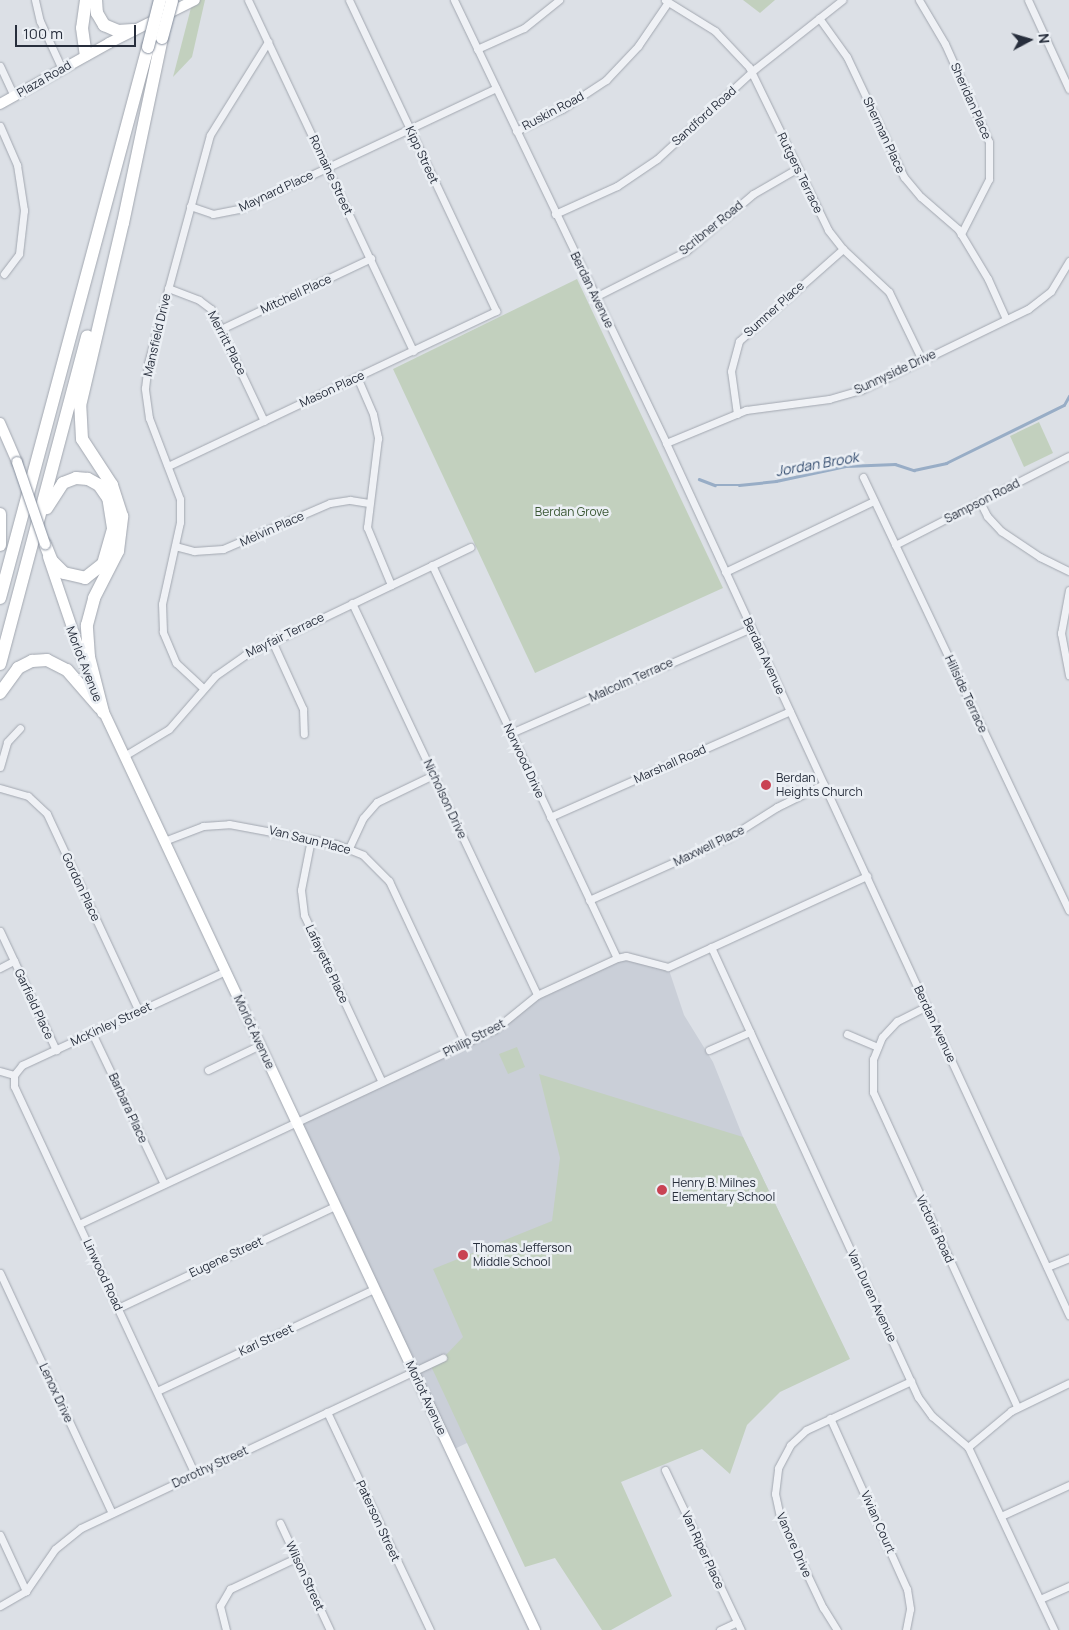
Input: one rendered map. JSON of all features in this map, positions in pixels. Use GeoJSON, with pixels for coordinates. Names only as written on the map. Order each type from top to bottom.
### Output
{"type":"FeatureCollection","features":[{"type":"Feature","properties":{"kind":"highway"},"geometry":{"type":"LineString","coordinates":[[86,0],[82,28],[86,55]]}},
{"type":"Feature","properties":{"kind":"highway"},"geometry":{"type":"LineString","coordinates":[[96,0],[97,13],[104,25],[118,31],[133,30]]}},
{"type":"Feature","properties":{"kind":"highway"},"geometry":{"type":"LineString","coordinates":[[148,46],[156,0]]}},
{"type":"Feature","properties":{"kind":"highway"},"geometry":{"type":"LineString","coordinates":[[0,598],[160,0]]}},
{"type":"Feature","properties":{"kind":"highway"},"geometry":{"type":"LineString","coordinates":[[0,664],[172,0]]}},
{"type":"Feature","properties":{"kind":"highway"},"geometry":{"type":"LineString","coordinates":[[103,712],[90,665],[87,625],[91,607],[118,551],[122,516],[112,485],[82,439],[80,406],[124,223],[162,38]]}},
{"type":"Feature","properties":{"kind":"highway"},"geometry":{"type":"LineString","coordinates":[[22,579],[50,501],[58,488],[69,480],[82,478],[99,485],[108,498],[113,528],[110,549],[98,571],[85,578],[70,577],[52,561],[45,544]]}},
{"type":"Feature","properties":{"kind":"highway"},"geometry":{"type":"LineString","coordinates":[[0,514],[0,545]]}},
{"type":"Feature","properties":{"kind":"highway"},"geometry":{"type":"LineString","coordinates":[[0,693],[18,668],[32,661],[47,660],[67,670],[103,712]]}},
{"type":"Feature","properties":{"kind":"street"},"geometry":{"type":"LineString","coordinates":[[35,0],[40,21],[62,69]]}},
{"type":"Feature","properties":{"kind":"street","name":"Plaza Road"},"geometry":{"type":"LineString","coordinates":[[0,104],[86,55],[195,0]]}},
{"type":"Feature","properties":{"kind":"street","name":"Romaine Street"},"geometry":{"type":"LineString","coordinates":[[248,0],[371,258],[413,351]]}},
{"type":"Feature","properties":{"kind":"street","name":"Kipp Street"},"geometry":{"type":"LineString","coordinates":[[349,0],[496,311]]}},
{"type":"Feature","properties":{"kind":"street","name":"Berdan Avenue"},"geometry":{"type":"LineString","coordinates":[[454,0],[666,443],[1069,1315]]}},
{"type":"Feature","properties":{"kind":"street"},"geometry":{"type":"LineString","coordinates":[[477,49],[524,28],[559,0]]}},
{"type":"Feature","properties":{"kind":"street","name":"Sandford Road"},"geometry":{"type":"LineString","coordinates":[[555,214],[635,174],[752,72],[842,0]]}},
{"type":"Feature","properties":{"kind":"street","name":"Sheridan Place"},"geometry":{"type":"LineString","coordinates":[[920,0],[945,44],[989,142],[989,179],[961,234]]}},
{"type":"Feature","properties":{"kind":"street"},"geometry":{"type":"LineString","coordinates":[[1028,0],[1069,89]]}},
{"type":"Feature","properties":{"kind":"street","name":"Rutgers Terrace"},"geometry":{"type":"LineString","coordinates":[[666,1],[715,31],[740,56],[752,72],[828,230],[843,249],[888,292],[922,360]]}},
{"type":"Feature","properties":{"kind":"street","name":"Ruskin Road"},"geometry":{"type":"LineString","coordinates":[[516,131],[576,101],[606,80],[638,46],[666,1]]}},
{"type":"Feature","properties":{"kind":"street","name":"Sherman Place"},"geometry":{"type":"LineString","coordinates":[[819,18],[846,57],[904,177],[961,234],[1006,319]]}},
{"type":"Feature","properties":{"kind":"street","name":"Mansfield Drive"},"geometry":{"type":"LineString","coordinates":[[203,688],[176,663],[163,632],[162,604],[180,522],[180,499],[149,418],[145,388],[148,363],[210,134],[268,42]]}},
{"type":"Feature","properties":{"kind":"street"},"geometry":{"type":"LineString","coordinates":[[0,66],[14,96]]}},
{"type":"Feature","properties":{"kind":"street","name":"Maynard Place"},"geometry":{"type":"LineString","coordinates":[[190,206],[213,214],[230,212],[496,88]]}},
{"type":"Feature","properties":{"kind":"street"},"geometry":{"type":"LineString","coordinates":[[0,126],[18,165],[24,210],[19,254],[4,274]]}},
{"type":"Feature","properties":{"kind":"street","name":"Scribner Road"},"geometry":{"type":"LineString","coordinates":[[595,297],[686,250],[753,194],[798,168]]}},
{"type":"Feature","properties":{"kind":"street","name":"Sumner Place"},"geometry":{"type":"LineString","coordinates":[[737,414],[731,371],[739,342],[843,249]]}},
{"type":"Feature","properties":{"kind":"street","name":"Mitchell Place"},"geometry":{"type":"LineString","coordinates":[[221,329],[371,258]]}},
{"type":"Feature","properties":{"kind":"street","name":"Sunnyside Drive"},"geometry":{"type":"LineString","coordinates":[[666,443],[737,414],[763,406],[847,395],[1028,308],[1051,292],[1069,261]]}},
{"type":"Feature","properties":{"kind":"street","name":"Merritt Place"},"geometry":{"type":"LineString","coordinates":[[168,288],[206,304],[221,329],[264,421]]}},
{"type":"Feature","properties":{"kind":"street","name":"Mason Place"},"geometry":{"type":"LineString","coordinates":[[168,466],[496,311]]}},
{"type":"Feature","properties":{"kind":"street"},"geometry":{"type":"LineString","coordinates":[[357,377],[373,414],[378,438],[377,466],[369,503],[369,537],[391,585]]}},
{"type":"Feature","properties":{"kind":"street","name":"Morlot Avenue"},"geometry":{"type":"LineString","coordinates":[[0,423],[17,462],[45,544],[74,642],[103,712],[534,1630]]}},
{"type":"Feature","properties":{"kind":"street","name":"Sampson Road"},"geometry":{"type":"LineString","coordinates":[[895,545],[1069,456]]}},
{"type":"Feature","properties":{"kind":"street","name":"Hillside Terrace"},"geometry":{"type":"LineString","coordinates":[[863,477],[1069,910]]}},
{"type":"Feature","properties":{"kind":"street","name":"Melvin Place"},"geometry":{"type":"LineString","coordinates":[[175,546],[194,551],[223,549],[330,503],[350,500],[369,503]]}},
{"type":"Feature","properties":{"kind":"street"},"geometry":{"type":"LineString","coordinates":[[725,572],[874,501]]}},
{"type":"Feature","properties":{"kind":"street"},"geometry":{"type":"LineString","coordinates":[[980,502],[987,516],[1001,531],[1040,557],[1069,571]]}},
{"type":"Feature","properties":{"kind":"street","name":"Mayfair Terrace"},"geometry":{"type":"LineString","coordinates":[[124,756],[168,729],[203,688],[229,664],[272,641],[470,547]]}},
{"type":"Feature","properties":{"kind":"street","name":"Norwood Drive"},"geometry":{"type":"LineString","coordinates":[[432,565],[617,958]]}},
{"type":"Feature","properties":{"kind":"street"},"geometry":{"type":"LineString","coordinates":[[1069,590],[1061,633],[1069,675]]}},
{"type":"Feature","properties":{"kind":"street","name":"Nicholson Drive"},"geometry":{"type":"LineString","coordinates":[[352,603],[537,995]]}},
{"type":"Feature","properties":{"kind":"street","name":"Malcolm Terrace"},"geometry":{"type":"LineString","coordinates":[[511,733],[751,628]]}},
{"type":"Feature","properties":{"kind":"street"},"geometry":{"type":"LineString","coordinates":[[272,641],[303,709],[304,734]]}},
{"type":"Feature","properties":{"kind":"street","name":"Marshall Road"},"geometry":{"type":"LineString","coordinates":[[550,817],[790,711]]}},
{"type":"Feature","properties":{"kind":"street"},"geometry":{"type":"LineString","coordinates":[[0,767],[7,742],[20,728]]}},
{"type":"Feature","properties":{"kind":"street"},"geometry":{"type":"LineString","coordinates":[[349,848],[362,818],[377,802],[433,775]]}},
{"type":"Feature","properties":{"kind":"street","name":"Maxwell Place"},"geometry":{"type":"LineString","coordinates":[[589,900],[728,838],[777,807],[824,784]]}},
{"type":"Feature","properties":{"kind":"street","name":"Gordon Place"},"geometry":{"type":"LineString","coordinates":[[0,788],[28,796],[47,814],[139,1011]]}},
{"type":"Feature","properties":{"kind":"street","name":"Van Saun Place"},"geometry":{"type":"LineString","coordinates":[[164,841],[203,826],[229,824],[349,848],[372,862],[389,881],[465,1043]]}},
{"type":"Feature","properties":{"kind":"street","name":"Lafayette Place"},"geometry":{"type":"LineString","coordinates":[[311,839],[301,890],[304,915],[382,1082]]}},
{"type":"Feature","properties":{"kind":"street","name":"Philip Street"},"geometry":{"type":"LineString","coordinates":[[79,1224],[465,1043],[503,1024],[537,995],[617,958],[626,956],[668,967],[867,876]]}},
{"type":"Feature","properties":{"kind":"street","name":"Garfield Place"},"geometry":{"type":"LineString","coordinates":[[0,931],[56,1050]]}},
{"type":"Feature","properties":{"kind":"street","name":"Van Duren Avenue"},"geometry":{"type":"LineString","coordinates":[[711,947],[924,1407],[968,1447],[1054,1630]]}},
{"type":"Feature","properties":{"kind":"street"},"geometry":{"type":"LineString","coordinates":[[0,968],[14,961]]}},
{"type":"Feature","properties":{"kind":"street","name":"McKinley Street"},"geometry":{"type":"LineString","coordinates":[[14,1075],[22,1066],[225,971]]}},
{"type":"Feature","properties":{"kind":"street","name":"Victoria Road"},"geometry":{"type":"LineString","coordinates":[[927,1006],[897,1021],[877,1047],[871,1080],[877,1103],[1017,1407]]}},
{"type":"Feature","properties":{"kind":"street"},"geometry":{"type":"LineString","coordinates":[[709,1050],[750,1032]]}},
{"type":"Feature","properties":{"kind":"street","name":"Barbara Place"},"geometry":{"type":"LineString","coordinates":[[92,1033],[164,1184]]}},
{"type":"Feature","properties":{"kind":"street"},"geometry":{"type":"LineString","coordinates":[[847,1034],[877,1047]]}},
{"type":"Feature","properties":{"kind":"street"},"geometry":{"type":"LineString","coordinates":[[208,1070],[260,1045]]}},
{"type":"Feature","properties":{"kind":"street"},"geometry":{"type":"LineString","coordinates":[[0,1072],[14,1075]]}},
{"type":"Feature","properties":{"kind":"street","name":"Linwood Road"},"geometry":{"type":"LineString","coordinates":[[14,1075],[14,1086],[195,1474]]}},
{"type":"Feature","properties":{"kind":"street","name":"Eugene Street"},"geometry":{"type":"LineString","coordinates":[[118,1308],[335,1206]]}},
{"type":"Feature","properties":{"kind":"street"},"geometry":{"type":"LineString","coordinates":[[1047,1267],[1069,1258]]}},
{"type":"Feature","properties":{"kind":"street","name":"Lenox Drive"},"geometry":{"type":"LineString","coordinates":[[0,1273],[112,1513]]}},
{"type":"Feature","properties":{"kind":"street","name":"Karl Street"},"geometry":{"type":"LineString","coordinates":[[157,1391],[374,1289]]}},
{"type":"Feature","properties":{"kind":"street","name":"Dorothy Street"},"geometry":{"type":"LineString","coordinates":[[0,1606],[26,1591],[63,1541],[112,1513],[443,1358]]}},
{"type":"Feature","properties":{"kind":"street","name":"Vanore Drive"},"geometry":{"type":"LineString","coordinates":[[837,1630],[823,1608],[780,1517],[775,1494],[778,1468],[790,1445],[806,1430],[911,1381]]}},
{"type":"Feature","properties":{"kind":"street"},"geometry":{"type":"LineString","coordinates":[[968,1447],[1017,1407],[1069,1383]]}},
{"type":"Feature","properties":{"kind":"street","name":"Paterson Street"},"geometry":{"type":"LineString","coordinates":[[327,1412],[430,1630]]}},
{"type":"Feature","properties":{"kind":"street","name":"Vivian Court"},"geometry":{"type":"LineString","coordinates":[[830,1418],[907,1588],[910,1609],[906,1630]]}},
{"type":"Feature","properties":{"kind":"street","name":"Van Riper Place"},"geometry":{"type":"LineString","coordinates":[[665,1470],[741,1630]]}},
{"type":"Feature","properties":{"kind":"street"},"geometry":{"type":"LineString","coordinates":[[1001,1516],[1069,1485]]}},
{"type":"Feature","properties":{"kind":"street","name":"Wilson Street"},"geometry":{"type":"LineString","coordinates":[[280,1523],[330,1630]]}},
{"type":"Feature","properties":{"kind":"street"},"geometry":{"type":"LineString","coordinates":[[0,1535],[26,1591]]}},
{"type":"Feature","properties":{"kind":"street"},"geometry":{"type":"LineString","coordinates":[[226,1630],[220,1606],[230,1589],[296,1558]]}},
{"type":"Feature","properties":{"kind":"street"},"geometry":{"type":"LineString","coordinates":[[1040,1599],[1069,1586]]}},
{"type":"Feature","properties":{"kind":"street"},"geometry":{"type":"LineString","coordinates":[[720,1630],[737,1622]]}},
{"type":"Feature","properties":{"kind":"shaded area"},"geometry":{"type":"Polygon","coordinates":[[[617,958],[668,967],[684,1015],[713,1062],[743,1137],[812,1280],[450,1451],[296,1122],[503,1024],[529,1002],[617,958]]]}},
{"type":"Feature","properties":{"kind":"green space"},"geometry":{"type":"Polygon","coordinates":[[[193,0],[205,0],[192,57],[173,77],[193,0]]]}},
{"type":"Feature","properties":{"kind":"green space"},"geometry":{"type":"Polygon","coordinates":[[[743,0],[775,0],[760,13],[743,0]]]}},
{"type":"Feature","properties":{"kind":"green space","name":"Berdan Grove"},"geometry":{"type":"Polygon","coordinates":[[[577,279],[723,588],[535,673],[393,369],[577,279]]]}},
{"type":"Feature","properties":{"kind":"green space"},"geometry":{"type":"Polygon","coordinates":[[[1039,422],[1053,453],[1024,467],[1010,436],[1039,422]]]}},
{"type":"Feature","properties":{"kind":"green space"},"geometry":{"type":"Polygon","coordinates":[[[517,1047],[525,1067],[508,1074],[499,1054],[517,1047]]]}},
{"type":"Feature","properties":{"kind":"green space"},"geometry":{"type":"Polygon","coordinates":[[[539,1074],[743,1137],[850,1359],[780,1392],[747,1425],[730,1474],[702,1449],[621,1482],[672,1596],[611,1630],[602,1630],[555,1558],[525,1567],[430,1364],[443,1358],[463,1337],[433,1269],[552,1221],[560,1158],[539,1074]]]}},
{"type":"Feature","properties":{"kind":"waterway","name":"Jordan Brook"},"geometry":{"type":"LineString","coordinates":[[699,479],[715,485],[739,485],[776,481],[846,466],[895,464],[914,470],[946,463],[1064,405],[1069,396]]}},
{"type":"Feature","properties":{"kind":"place","name":"Berdan Heights Church"},"geometry":{"type":"Point","coordinates":[766,785]}},
{"type":"Feature","properties":{"kind":"place","name":"Henry B. Milnes Elementary School"},"geometry":{"type":"Point","coordinates":[662,1190]}},
{"type":"Feature","properties":{"kind":"place","name":"Thomas Jefferson Middle School"},"geometry":{"type":"Point","coordinates":[463,1255]}}]}
